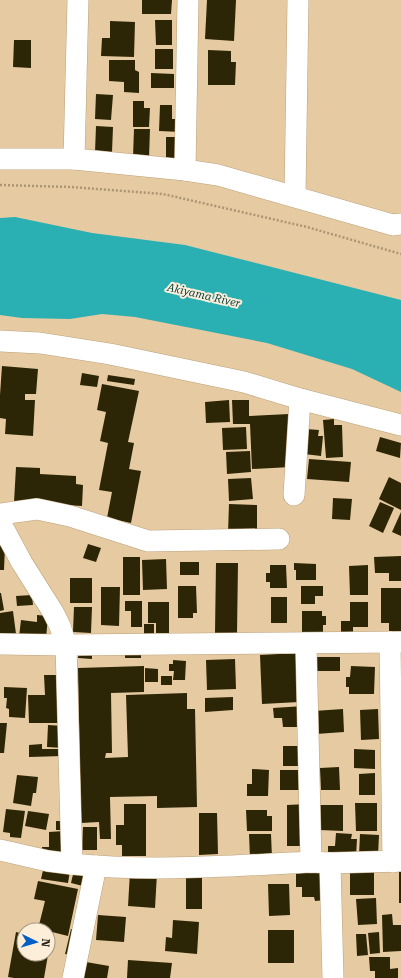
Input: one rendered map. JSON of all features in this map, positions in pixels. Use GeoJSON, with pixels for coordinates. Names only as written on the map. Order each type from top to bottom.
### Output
{"type":"FeatureCollection","features":[{"type":"Feature","properties":{"kind":"street"},"geometry":{"type":"LineString","coordinates":[[74,159],[78,0]]}},
{"type":"Feature","properties":{"kind":"street"},"geometry":{"type":"LineString","coordinates":[[185,170],[188,0]]}},
{"type":"Feature","properties":{"kind":"street"},"geometry":{"type":"LineString","coordinates":[[295,196],[298,0]]}},
{"type":"Feature","properties":{"kind":"street"},"geometry":{"type":"LineString","coordinates":[[0,159],[74,159],[185,170],[218,175],[393,225],[401,224]]}},
{"type":"Feature","properties":{"kind":"street"},"geometry":{"type":"LineString","coordinates":[[0,341],[40,343],[110,354],[244,382],[401,425]]}},
{"type":"Feature","properties":{"kind":"street"},"geometry":{"type":"LineString","coordinates":[[294,495],[300,398]]}},
{"type":"Feature","properties":{"kind":"street"},"geometry":{"type":"LineString","coordinates":[[0,514],[37,509],[44,510],[70,516],[148,541],[279,538]]}},
{"type":"Feature","properties":{"kind":"street"},"geometry":{"type":"LineString","coordinates":[[0,522],[22,563],[53,612],[60,626],[66,645],[72,864]]}},
{"type":"Feature","properties":{"kind":"street"},"geometry":{"type":"LineString","coordinates":[[0,644],[306,644],[395,642],[397,861],[320,862],[185,868],[96,866],[48,861],[0,850]]}},
{"type":"Feature","properties":{"kind":"street"},"geometry":{"type":"LineString","coordinates":[[306,644],[320,862],[333,978]]}},
{"type":"Feature","properties":{"kind":"street"},"geometry":{"type":"LineString","coordinates":[[73,978],[96,866]]}},
{"type":"Feature","properties":{"kind":"path"},"geometry":{"type":"LineString","coordinates":[[0,185],[70,187],[162,194],[307,228],[401,254]]}},
{"type":"Feature","properties":{"kind":"water","name":"Akiyama River"},"geometry":{"type":"Polygon","coordinates":[[[15,217],[92,233],[185,245],[401,300],[401,392],[352,369],[267,343],[135,317],[102,314],[70,319],[22,318],[0,315],[0,218],[15,217]]]}},
{"type":"Feature","properties":{"kind":"building"},"geometry":{"type":"Polygon","coordinates":[[[142,0],[172,0],[171,14],[142,14],[142,0]]]}},
{"type":"Feature","properties":{"kind":"building"},"geometry":{"type":"Polygon","coordinates":[[[207,0],[236,0],[234,41],[205,39],[207,0]]]}},
{"type":"Feature","properties":{"kind":"building"},"geometry":{"type":"Polygon","coordinates":[[[155,20],[172,20],[172,45],[156,45],[155,20]]]}},
{"type":"Feature","properties":{"kind":"building"},"geometry":{"type":"Polygon","coordinates":[[[110,21],[135,22],[134,57],[101,56],[102,38],[110,38],[110,21]]]}},
{"type":"Feature","properties":{"kind":"building"},"geometry":{"type":"Polygon","coordinates":[[[14,40],[31,40],[31,68],[13,67],[14,40]]]}},
{"type":"Feature","properties":{"kind":"building"},"geometry":{"type":"Polygon","coordinates":[[[155,49],[173,49],[173,69],[155,69],[155,49]]]}},
{"type":"Feature","properties":{"kind":"building"},"geometry":{"type":"Polygon","coordinates":[[[208,50],[231,51],[231,62],[236,62],[235,85],[208,85],[208,50]]]}},
{"type":"Feature","properties":{"kind":"building"},"geometry":{"type":"Polygon","coordinates":[[[109,60],[135,60],[135,70],[139,72],[139,93],[124,92],[124,82],[109,81],[109,60]]]}},
{"type":"Feature","properties":{"kind":"building"},"geometry":{"type":"Polygon","coordinates":[[[151,73],[174,74],[174,88],[151,88],[151,73]]]}},
{"type":"Feature","properties":{"kind":"building"},"geometry":{"type":"Polygon","coordinates":[[[96,94],[113,95],[111,120],[95,119],[96,94]]]}},
{"type":"Feature","properties":{"kind":"building"},"geometry":{"type":"Polygon","coordinates":[[[133,101],[144,101],[144,108],[150,108],[149,127],[133,127],[133,101]]]}},
{"type":"Feature","properties":{"kind":"building"},"geometry":{"type":"Polygon","coordinates":[[[160,105],[172,105],[172,119],[181,119],[181,132],[159,131],[160,105]]]}},
{"type":"Feature","properties":{"kind":"building"},"geometry":{"type":"Polygon","coordinates":[[[96,126],[113,127],[112,152],[95,152],[96,126]]]}},
{"type":"Feature","properties":{"kind":"building"},"geometry":{"type":"Polygon","coordinates":[[[134,129],[150,129],[149,158],[133,157],[134,129]]]}},
{"type":"Feature","properties":{"kind":"building"},"geometry":{"type":"Polygon","coordinates":[[[166,137],[178,137],[178,162],[166,162],[166,137]]]}},
{"type":"Feature","properties":{"kind":"building"},"geometry":{"type":"Polygon","coordinates":[[[2,366],[38,369],[36,394],[25,394],[25,400],[35,400],[33,436],[5,434],[6,419],[0,418],[2,366]]]}},
{"type":"Feature","properties":{"kind":"building"},"geometry":{"type":"Polygon","coordinates":[[[82,373],[99,376],[97,387],[80,385],[82,373]]]}},
{"type":"Feature","properties":{"kind":"building"},"geometry":{"type":"Polygon","coordinates":[[[108,375],[135,379],[134,385],[107,381],[108,375]]]}},
{"type":"Feature","properties":{"kind":"building"},"geometry":{"type":"Polygon","coordinates":[[[102,384],[139,391],[128,442],[134,443],[129,469],[141,471],[131,523],[107,518],[112,492],[99,490],[108,443],[100,441],[106,412],[97,410],[102,384]]]}},
{"type":"Feature","properties":{"kind":"building"},"geometry":{"type":"Polygon","coordinates":[[[229,400],[230,422],[206,423],[205,402],[229,400]]]}},
{"type":"Feature","properties":{"kind":"building"},"geometry":{"type":"Polygon","coordinates":[[[232,400],[249,400],[249,416],[289,414],[291,467],[252,469],[250,424],[233,424],[232,400]]]}},
{"type":"Feature","properties":{"kind":"building"},"geometry":{"type":"Polygon","coordinates":[[[334,419],[334,425],[342,425],[343,457],[326,458],[323,420],[334,419]]]}},
{"type":"Feature","properties":{"kind":"building"},"geometry":{"type":"Polygon","coordinates":[[[246,427],[247,449],[223,450],[222,428],[246,427]]]}},
{"type":"Feature","properties":{"kind":"building"},"geometry":{"type":"Polygon","coordinates":[[[306,429],[319,430],[318,436],[323,436],[321,456],[304,454],[306,429]]]}},
{"type":"Feature","properties":{"kind":"building"},"geometry":{"type":"Polygon","coordinates":[[[380,437],[401,443],[400,458],[376,451],[380,437]]]}},
{"type":"Feature","properties":{"kind":"building"},"geometry":{"type":"Polygon","coordinates":[[[250,451],[251,472],[227,474],[226,452],[250,451]]]}},
{"type":"Feature","properties":{"kind":"building"},"geometry":{"type":"Polygon","coordinates":[[[309,459],[351,462],[349,482],[307,479],[309,459]]]}},
{"type":"Feature","properties":{"kind":"building"},"geometry":{"type":"Polygon","coordinates":[[[16,467],[40,468],[40,474],[76,476],[76,484],[83,485],[82,506],[14,502],[16,467]]]}},
{"type":"Feature","properties":{"kind":"building"},"geometry":{"type":"Polygon","coordinates":[[[389,477],[401,483],[401,510],[379,499],[389,477]]]}},
{"type":"Feature","properties":{"kind":"building"},"geometry":{"type":"Polygon","coordinates":[[[251,478],[253,499],[229,501],[228,479],[251,478]]]}},
{"type":"Feature","properties":{"kind":"building"},"geometry":{"type":"Polygon","coordinates":[[[333,498],[352,499],[350,520],[332,519],[333,498]]]}},
{"type":"Feature","properties":{"kind":"building"},"geometry":{"type":"Polygon","coordinates":[[[380,502],[394,508],[383,533],[369,526],[380,502]]]}},
{"type":"Feature","properties":{"kind":"building"},"geometry":{"type":"Polygon","coordinates":[[[229,504],[257,505],[257,534],[228,533],[229,504]]]}},
{"type":"Feature","properties":{"kind":"building"},"geometry":{"type":"Polygon","coordinates":[[[401,512],[401,536],[392,532],[401,512]]]}},
{"type":"Feature","properties":{"kind":"building"},"geometry":{"type":"Polygon","coordinates":[[[88,544],[101,548],[96,562],[83,558],[88,544]]]}},
{"type":"Feature","properties":{"kind":"building"},"geometry":{"type":"Polygon","coordinates":[[[0,546],[5,546],[4,570],[0,570],[0,546]]]}},
{"type":"Feature","properties":{"kind":"building"},"geometry":{"type":"Polygon","coordinates":[[[401,556],[401,581],[389,581],[389,573],[375,573],[374,557],[401,556]]]}},
{"type":"Feature","properties":{"kind":"building"},"geometry":{"type":"Polygon","coordinates":[[[123,557],[140,557],[140,595],[123,595],[123,557]]]}},
{"type":"Feature","properties":{"kind":"building"},"geometry":{"type":"Polygon","coordinates":[[[166,559],[167,589],[143,590],[142,560],[166,559]]]}},
{"type":"Feature","properties":{"kind":"building"},"geometry":{"type":"Polygon","coordinates":[[[180,562],[199,562],[199,575],[180,575],[180,562]]]}},
{"type":"Feature","properties":{"kind":"building"},"geometry":{"type":"Polygon","coordinates":[[[216,563],[238,563],[237,633],[215,633],[216,563]]]}},
{"type":"Feature","properties":{"kind":"building"},"geometry":{"type":"Polygon","coordinates":[[[294,563],[316,564],[316,580],[296,580],[294,563]]]}},
{"type":"Feature","properties":{"kind":"building"},"geometry":{"type":"Polygon","coordinates":[[[270,565],[286,565],[287,588],[270,588],[270,582],[266,582],[266,573],[270,573],[270,565]]]}},
{"type":"Feature","properties":{"kind":"building"},"geometry":{"type":"Polygon","coordinates":[[[368,565],[368,595],[350,595],[349,566],[368,565]]]}},
{"type":"Feature","properties":{"kind":"building"},"geometry":{"type":"Polygon","coordinates":[[[70,578],[92,578],[92,603],[70,603],[70,578]]]}},
{"type":"Feature","properties":{"kind":"building"},"geometry":{"type":"Polygon","coordinates":[[[178,586],[196,586],[197,613],[193,613],[193,618],[178,618],[178,586]]]}},
{"type":"Feature","properties":{"kind":"building"},"geometry":{"type":"Polygon","coordinates":[[[301,586],[323,586],[323,596],[315,596],[315,604],[301,604],[301,586]]]}},
{"type":"Feature","properties":{"kind":"building"},"geometry":{"type":"Polygon","coordinates":[[[101,587],[120,587],[119,626],[101,625],[101,587]]]}},
{"type":"Feature","properties":{"kind":"building"},"geometry":{"type":"Polygon","coordinates":[[[381,588],[401,588],[401,631],[389,632],[389,623],[381,623],[381,588]]]}},
{"type":"Feature","properties":{"kind":"building"},"geometry":{"type":"Polygon","coordinates":[[[0,593],[4,610],[0,611],[0,593]]]}},
{"type":"Feature","properties":{"kind":"building"},"geometry":{"type":"Polygon","coordinates":[[[32,595],[33,605],[17,606],[16,596],[32,595]]]}},
{"type":"Feature","properties":{"kind":"building"},"geometry":{"type":"Polygon","coordinates":[[[271,597],[287,597],[287,623],[271,623],[271,597]]]}},
{"type":"Feature","properties":{"kind":"building"},"geometry":{"type":"Polygon","coordinates":[[[125,601],[142,601],[142,627],[131,627],[131,611],[125,611],[125,601]]]}},
{"type":"Feature","properties":{"kind":"building"},"geometry":{"type":"Polygon","coordinates":[[[148,602],[169,602],[169,633],[156,633],[156,623],[148,623],[148,602]]]}},
{"type":"Feature","properties":{"kind":"building"},"geometry":{"type":"Polygon","coordinates":[[[350,602],[368,602],[368,627],[353,627],[353,634],[341,634],[341,621],[350,621],[350,602]]]}},
{"type":"Feature","properties":{"kind":"building"},"geometry":{"type":"Polygon","coordinates":[[[74,607],[92,607],[91,633],[73,632],[74,607]]]}},
{"type":"Feature","properties":{"kind":"building"},"geometry":{"type":"Polygon","coordinates":[[[13,611],[16,634],[0,637],[0,613],[13,611]]]}},
{"type":"Feature","properties":{"kind":"building"},"geometry":{"type":"Polygon","coordinates":[[[302,611],[322,611],[322,616],[326,616],[326,625],[323,625],[323,632],[302,632],[302,611]]]}},
{"type":"Feature","properties":{"kind":"building"},"geometry":{"type":"Polygon","coordinates":[[[37,615],[48,616],[46,639],[19,637],[21,620],[37,622],[37,615]]]}},
{"type":"Feature","properties":{"kind":"building"},"geometry":{"type":"Polygon","coordinates":[[[144,624],[154,624],[154,639],[144,638],[144,624]]]}},
{"type":"Feature","properties":{"kind":"building"},"geometry":{"type":"Polygon","coordinates":[[[125,650],[141,650],[141,658],[125,658],[125,650]]]}},
{"type":"Feature","properties":{"kind":"building"},"geometry":{"type":"Polygon","coordinates":[[[79,651],[92,651],[92,659],[78,658],[79,651]]]}},
{"type":"Feature","properties":{"kind":"building"},"geometry":{"type":"Polygon","coordinates":[[[296,653],[299,702],[262,704],[260,655],[296,653]]]}},
{"type":"Feature","properties":{"kind":"building"},"geometry":{"type":"Polygon","coordinates":[[[316,657],[340,657],[340,671],[316,671],[316,657]]]}},
{"type":"Feature","properties":{"kind":"building"},"geometry":{"type":"Polygon","coordinates":[[[235,659],[236,689],[207,690],[206,660],[235,659]]]}},
{"type":"Feature","properties":{"kind":"building"},"geometry":{"type":"Polygon","coordinates":[[[173,660],[186,661],[185,680],[173,680],[174,671],[169,671],[169,664],[173,664],[173,660]]]}},
{"type":"Feature","properties":{"kind":"building"},"geometry":{"type":"Polygon","coordinates":[[[144,666],[144,692],[111,693],[112,753],[106,753],[105,758],[128,757],[126,695],[187,693],[187,709],[195,709],[197,807],[157,808],[157,796],[110,797],[111,839],[100,839],[99,822],[81,823],[78,668],[144,666]]]}},
{"type":"Feature","properties":{"kind":"building"},"geometry":{"type":"Polygon","coordinates":[[[351,666],[375,667],[374,694],[349,694],[349,687],[346,687],[346,677],[350,677],[351,666]]]}},
{"type":"Feature","properties":{"kind":"building"},"geometry":{"type":"Polygon","coordinates":[[[145,668],[158,669],[158,682],[145,682],[145,668]]]}},
{"type":"Feature","properties":{"kind":"building"},"geometry":{"type":"Polygon","coordinates":[[[44,675],[64,675],[65,723],[29,723],[28,695],[45,695],[44,675]]]}},
{"type":"Feature","properties":{"kind":"building"},"geometry":{"type":"Polygon","coordinates":[[[161,676],[172,676],[172,685],[161,685],[161,676]]]}},
{"type":"Feature","properties":{"kind":"building"},"geometry":{"type":"Polygon","coordinates":[[[4,687],[27,688],[25,718],[9,717],[9,709],[6,708],[7,698],[4,698],[4,687]]]}},
{"type":"Feature","properties":{"kind":"building"},"geometry":{"type":"Polygon","coordinates":[[[233,697],[233,710],[205,712],[205,698],[233,697]]]}},
{"type":"Feature","properties":{"kind":"building"},"geometry":{"type":"Polygon","coordinates":[[[304,706],[306,727],[283,727],[282,718],[274,718],[273,708],[304,706]]]}},
{"type":"Feature","properties":{"kind":"building"},"geometry":{"type":"Polygon","coordinates":[[[343,709],[344,732],[316,734],[314,711],[343,709]]]}},
{"type":"Feature","properties":{"kind":"building"},"geometry":{"type":"Polygon","coordinates":[[[378,709],[379,739],[361,740],[360,710],[378,709]]]}},
{"type":"Feature","properties":{"kind":"building"},"geometry":{"type":"Polygon","coordinates":[[[0,723],[7,723],[4,753],[0,753],[0,723]]]}},
{"type":"Feature","properties":{"kind":"building"},"geometry":{"type":"Polygon","coordinates":[[[48,725],[64,726],[63,748],[47,747],[48,725]]]}},
{"type":"Feature","properties":{"kind":"building"},"geometry":{"type":"Polygon","coordinates":[[[42,744],[42,749],[63,749],[63,756],[29,757],[29,745],[42,744]]]}},
{"type":"Feature","properties":{"kind":"building"},"geometry":{"type":"Polygon","coordinates":[[[283,746],[299,746],[299,766],[283,766],[283,746]]]}},
{"type":"Feature","properties":{"kind":"building"},"geometry":{"type":"Polygon","coordinates":[[[354,749],[375,750],[375,769],[354,768],[354,749]]]}},
{"type":"Feature","properties":{"kind":"building"},"geometry":{"type":"Polygon","coordinates":[[[339,767],[340,790],[321,790],[320,768],[339,767]]]}},
{"type":"Feature","properties":{"kind":"building"},"geometry":{"type":"Polygon","coordinates":[[[252,769],[269,770],[268,796],[247,796],[247,784],[252,784],[252,769]]]}},
{"type":"Feature","properties":{"kind":"building"},"geometry":{"type":"Polygon","coordinates":[[[280,770],[303,770],[303,790],[280,790],[280,770]]]}},
{"type":"Feature","properties":{"kind":"building"},"geometry":{"type":"Polygon","coordinates":[[[375,773],[375,795],[359,795],[359,774],[375,773]]]}},
{"type":"Feature","properties":{"kind":"building"},"geometry":{"type":"Polygon","coordinates":[[[17,775],[38,777],[36,793],[33,793],[31,806],[13,803],[17,775]]]}},
{"type":"Feature","properties":{"kind":"building"},"geometry":{"type":"Polygon","coordinates":[[[355,803],[377,803],[377,831],[356,831],[355,803]]]}},
{"type":"Feature","properties":{"kind":"building"},"geometry":{"type":"Polygon","coordinates":[[[124,804],[146,804],[146,856],[122,856],[122,845],[116,845],[116,825],[124,825],[124,804]]]}},
{"type":"Feature","properties":{"kind":"building"},"geometry":{"type":"Polygon","coordinates":[[[307,804],[307,846],[287,846],[287,805],[307,804]]]}},
{"type":"Feature","properties":{"kind":"building"},"geometry":{"type":"Polygon","coordinates":[[[320,805],[343,805],[343,831],[320,830],[320,805]]]}},
{"type":"Feature","properties":{"kind":"building"},"geometry":{"type":"Polygon","coordinates":[[[6,809],[25,811],[21,838],[10,837],[10,833],[3,832],[6,809]]]}},
{"type":"Feature","properties":{"kind":"building"},"geometry":{"type":"Polygon","coordinates":[[[246,810],[267,810],[267,816],[272,816],[272,831],[247,831],[246,810]]]}},
{"type":"Feature","properties":{"kind":"building"},"geometry":{"type":"Polygon","coordinates":[[[28,811],[49,814],[46,830],[25,826],[28,811]]]}},
{"type":"Feature","properties":{"kind":"building"},"geometry":{"type":"Polygon","coordinates":[[[199,813],[217,813],[218,854],[199,855],[199,813]]]}},
{"type":"Feature","properties":{"kind":"building"},"geometry":{"type":"Polygon","coordinates":[[[56,821],[68,821],[68,830],[56,830],[56,821]]]}},
{"type":"Feature","properties":{"kind":"building"},"geometry":{"type":"Polygon","coordinates":[[[83,827],[97,827],[97,850],[82,850],[83,827]]]}},
{"type":"Feature","properties":{"kind":"building"},"geometry":{"type":"Polygon","coordinates":[[[64,831],[64,854],[42,854],[42,847],[49,847],[49,832],[64,831]]]}},
{"type":"Feature","properties":{"kind":"building"},"geometry":{"type":"Polygon","coordinates":[[[336,833],[352,834],[351,839],[357,839],[356,857],[328,855],[328,846],[335,846],[336,833]]]}},
{"type":"Feature","properties":{"kind":"building"},"geometry":{"type":"Polygon","coordinates":[[[249,834],[271,834],[272,858],[250,858],[249,834]]]}},
{"type":"Feature","properties":{"kind":"building"},"geometry":{"type":"Polygon","coordinates":[[[360,834],[379,835],[378,856],[359,855],[360,834]]]}},
{"type":"Feature","properties":{"kind":"building"},"geometry":{"type":"Polygon","coordinates":[[[44,866],[70,871],[68,883],[41,879],[44,866]]]}},
{"type":"Feature","properties":{"kind":"building"},"geometry":{"type":"Polygon","coordinates":[[[399,867],[401,867],[401,903],[399,903],[399,867]]]}},
{"type":"Feature","properties":{"kind":"building"},"geometry":{"type":"Polygon","coordinates":[[[350,869],[374,869],[374,895],[350,895],[350,869]]]}},
{"type":"Feature","properties":{"kind":"building"},"geometry":{"type":"Polygon","coordinates":[[[74,870],[89,874],[87,887],[71,883],[74,870]]]}},
{"type":"Feature","properties":{"kind":"building"},"geometry":{"type":"Polygon","coordinates":[[[130,872],[157,873],[155,908],[128,906],[130,872]]]}},
{"type":"Feature","properties":{"kind":"building"},"geometry":{"type":"Polygon","coordinates":[[[296,872],[325,872],[326,900],[315,901],[314,897],[302,897],[302,887],[296,887],[296,872]]]}},
{"type":"Feature","properties":{"kind":"building"},"geometry":{"type":"Polygon","coordinates":[[[186,874],[202,874],[202,909],[186,909],[186,874]]]}},
{"type":"Feature","properties":{"kind":"building"},"geometry":{"type":"Polygon","coordinates":[[[38,881],[78,889],[68,936],[56,933],[56,922],[40,922],[45,901],[34,899],[38,881]]]}},
{"type":"Feature","properties":{"kind":"building"},"geometry":{"type":"Polygon","coordinates":[[[268,884],[289,884],[290,915],[269,916],[268,884]]]}},
{"type":"Feature","properties":{"kind":"building"},"geometry":{"type":"Polygon","coordinates":[[[376,898],[377,924],[358,925],[356,899],[376,898]]]}},
{"type":"Feature","properties":{"kind":"building"},"geometry":{"type":"Polygon","coordinates":[[[392,914],[393,925],[401,925],[401,951],[383,952],[382,915],[392,914]]]}},
{"type":"Feature","properties":{"kind":"building"},"geometry":{"type":"Polygon","coordinates":[[[98,915],[126,917],[124,942],[96,940],[98,915]]]}},
{"type":"Feature","properties":{"kind":"building"},"geometry":{"type":"Polygon","coordinates":[[[173,920],[199,922],[197,954],[165,951],[166,937],[172,938],[173,920]]]}},
{"type":"Feature","properties":{"kind":"building"},"geometry":{"type":"Polygon","coordinates":[[[71,929],[79,931],[72,955],[65,954],[71,929]]]}},
{"type":"Feature","properties":{"kind":"building"},"geometry":{"type":"Polygon","coordinates":[[[268,930],[294,930],[294,963],[268,963],[268,930]]]}},
{"type":"Feature","properties":{"kind":"building"},"geometry":{"type":"Polygon","coordinates":[[[16,932],[16,962],[47,962],[44,978],[8,977],[16,932]]]}},
{"type":"Feature","properties":{"kind":"building"},"geometry":{"type":"Polygon","coordinates":[[[379,932],[380,953],[370,954],[368,933],[379,932]]]}},
{"type":"Feature","properties":{"kind":"building"},"geometry":{"type":"Polygon","coordinates":[[[356,934],[366,934],[368,955],[357,956],[356,934]]]}},
{"type":"Feature","properties":{"kind":"building"},"geometry":{"type":"Polygon","coordinates":[[[369,957],[390,957],[390,969],[398,968],[398,978],[375,978],[375,971],[370,971],[369,957]]]}},
{"type":"Feature","properties":{"kind":"building"},"geometry":{"type":"Polygon","coordinates":[[[128,960],[172,963],[170,978],[127,978],[128,960]]]}},
{"type":"Feature","properties":{"kind":"building"},"geometry":{"type":"Polygon","coordinates":[[[86,962],[109,966],[107,978],[84,978],[86,962]]]}}]}
